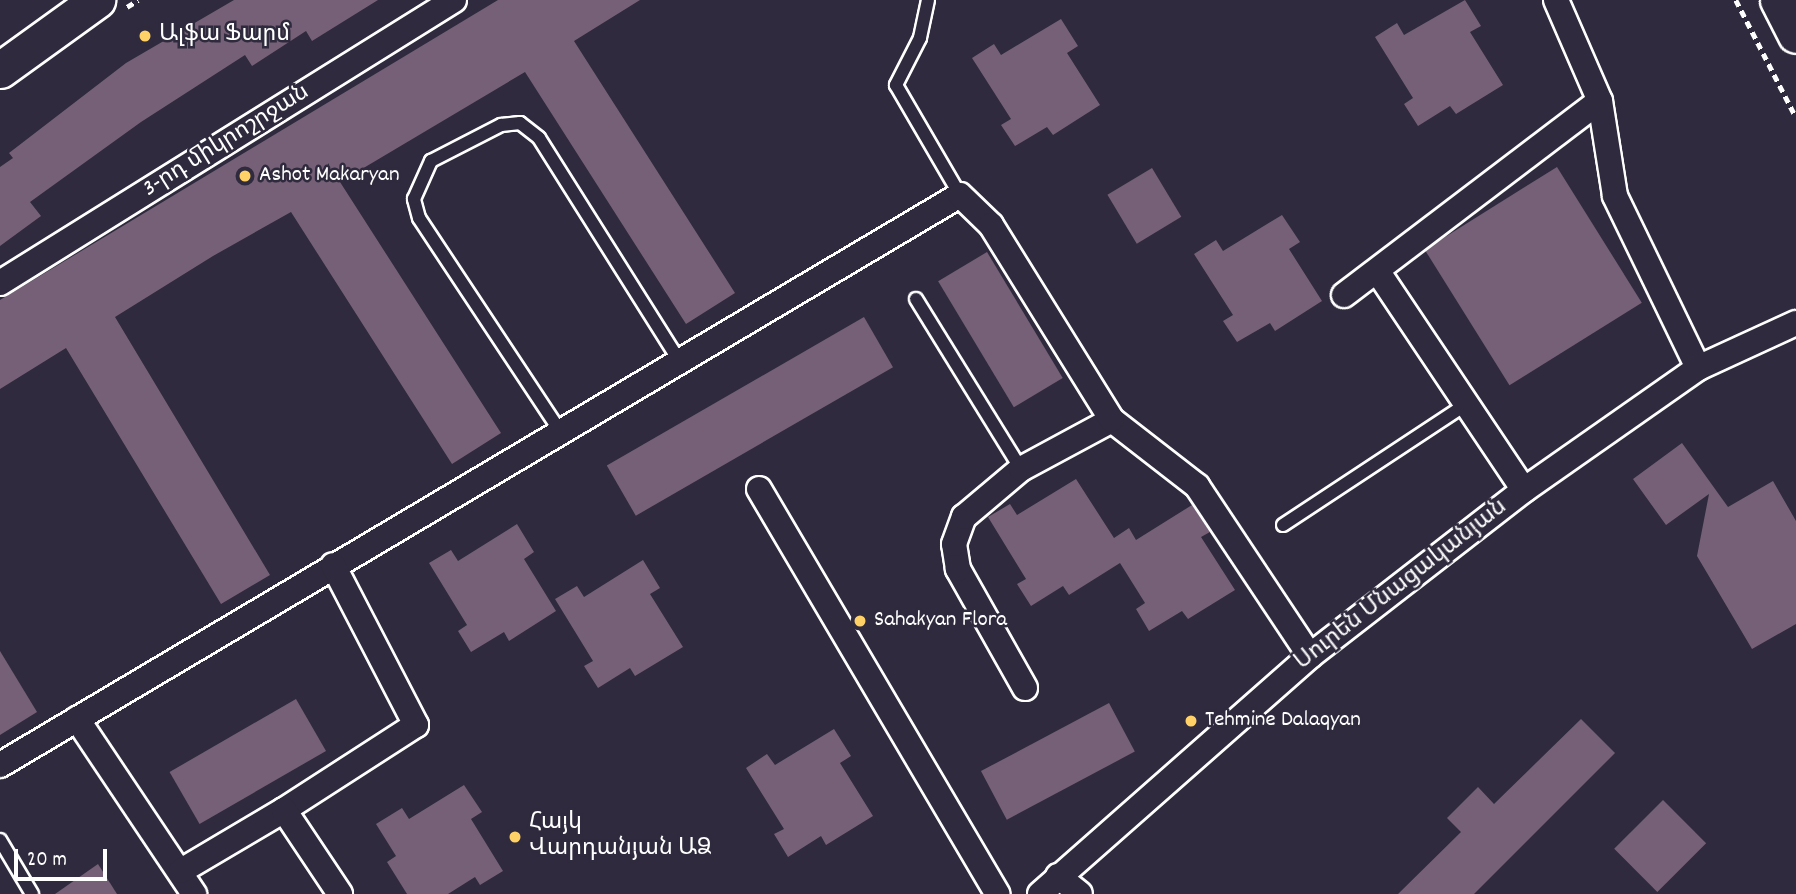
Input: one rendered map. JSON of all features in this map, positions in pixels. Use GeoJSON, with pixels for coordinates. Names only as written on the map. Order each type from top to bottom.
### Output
{"type":"FeatureCollection","features":[{"type":"Feature","properties":{"kind":"main road"},"geometry":{"type":"LineString","coordinates":[[0,70],[97,0]]}},
{"type":"Feature","properties":{"kind":"main road"},"geometry":{"type":"LineString","coordinates":[[1778,0],[1796,35]]}},
{"type":"Feature","properties":{"kind":"street","name":"3-րդ միկրոշրջան"},"geometry":{"type":"LineString","coordinates":[[0,283],[453,0]]}},
{"type":"Feature","properties":{"kind":"street"},"geometry":{"type":"LineString","coordinates":[[1556,0],[1600,101],[1615,196],[1698,368]]}},
{"type":"Feature","properties":{"kind":"street"},"geometry":{"type":"LineString","coordinates":[[1344,295],[1378,272],[1419,232],[1600,101]]}},
{"type":"Feature","properties":{"kind":"street"},"geometry":{"type":"LineString","coordinates":[[0,765],[960,195],[992,225],[1112,420],[1198,486],[1310,656]]}},
{"type":"Feature","properties":{"kind":"street"},"geometry":{"type":"LineString","coordinates":[[1378,272],[1524,490]]}},
{"type":"Feature","properties":{"kind":"street","name":"Սուրեն Մնացականյան"},"geometry":{"type":"LineString","coordinates":[[1040,894],[1310,656],[1524,490],[1698,368],[1796,323]]}},
{"type":"Feature","properties":{"kind":"street"},"geometry":{"type":"LineString","coordinates":[[1024,688],[958,569],[954,544],[964,517],[1021,469],[1112,420]]}},
{"type":"Feature","properties":{"kind":"street"},"geometry":{"type":"LineString","coordinates":[[759,489],[998,894]]}},
{"type":"Feature","properties":{"kind":"street"},"geometry":{"type":"LineString","coordinates":[[181,871],[284,810],[416,725],[333,565]]}},
{"type":"Feature","properties":{"kind":"street"},"geometry":{"type":"LineString","coordinates":[[77,719],[194,894]]}},
{"type":"Feature","properties":{"kind":"street"},"geometry":{"type":"LineString","coordinates":[[284,810],[340,894]]}},
{"type":"Feature","properties":{"kind":"street"},"geometry":{"type":"LineString","coordinates":[[1059,876],[1080,894]]}},
{"type":"Feature","properties":{"kind":"lane"},"geometry":{"type":"LineString","coordinates":[[928,0],[920,38],[896,85],[960,195]]}},
{"type":"Feature","properties":{"kind":"lane"},"geometry":{"type":"LineString","coordinates":[[560,431],[419,218],[414,199],[431,161],[501,125],[520,123],[539,138],[679,360]]}},
{"type":"Feature","properties":{"kind":"lane"},"geometry":{"type":"LineString","coordinates":[[916,299],[1021,469]]}},
{"type":"Feature","properties":{"kind":"lane"},"geometry":{"type":"LineString","coordinates":[[1283,525],[1468,403]]}},
{"type":"Feature","properties":{"kind":"lane"},"geometry":{"type":"LineString","coordinates":[[0,840],[32,894]]}},
{"type":"Feature","properties":{"kind":"path"},"geometry":{"type":"LineString","coordinates":[[1736,0],[1796,117]]}},
{"type":"Feature","properties":{"kind":"building"},"geometry":{"type":"Polygon","coordinates":[[[234,0],[378,0],[312,41],[306,31],[252,66],[245,55],[141,122],[30,202],[41,216],[0,246],[0,167],[13,158],[9,153],[126,63],[234,0]]]}},
{"type":"Feature","properties":{"kind":"building"},"geometry":{"type":"Polygon","coordinates":[[[498,0],[640,0],[574,41],[735,293],[686,324],[525,72],[340,182],[501,433],[452,464],[291,212],[213,256],[115,317],[270,575],[221,604],[66,348],[0,389],[0,300],[498,0]]]}},
{"type":"Feature","properties":{"kind":"building"},"geometry":{"type":"Polygon","coordinates":[[[1465,0],[1481,26],[1470,32],[1503,85],[1456,114],[1450,106],[1418,126],[1404,104],[1413,98],[1375,37],[1397,23],[1404,35],[1465,0]]]}},
{"type":"Feature","properties":{"kind":"building"},"geometry":{"type":"Polygon","coordinates":[[[1061,19],[1078,46],[1067,53],[1100,105],[1053,135],[1047,127],[1015,146],[1001,125],[1011,119],[972,58],[994,44],[1001,55],[1061,19]]]}},
{"type":"Feature","properties":{"kind":"building"},"geometry":{"type":"Polygon","coordinates":[[[1557,167],[1642,303],[1509,385],[1425,250],[1557,167]]]}},
{"type":"Feature","properties":{"kind":"building"},"geometry":{"type":"Polygon","coordinates":[[[1152,168],[1181,217],[1137,244],[1107,195],[1152,168]]]}},
{"type":"Feature","properties":{"kind":"building"},"geometry":{"type":"Polygon","coordinates":[[[1282,215],[1300,242],[1289,249],[1322,301],[1275,331],[1270,323],[1237,342],[1223,321],[1233,315],[1194,254],[1216,240],[1223,251],[1282,215]]]}},
{"type":"Feature","properties":{"kind":"building"},"geometry":{"type":"Polygon","coordinates":[[[987,252],[1063,378],[1014,407],[938,281],[987,252]]]}},
{"type":"Feature","properties":{"kind":"building"},"geometry":{"type":"Polygon","coordinates":[[[864,317],[893,367],[636,516],[607,466],[864,317]]]}},
{"type":"Feature","properties":{"kind":"building"},"geometry":{"type":"Polygon","coordinates":[[[1682,443],[1728,507],[1773,481],[1796,521],[1796,624],[1752,649],[1697,556],[1709,494],[1666,525],[1633,479],[1682,443]]]}},
{"type":"Feature","properties":{"kind":"building"},"geometry":{"type":"Polygon","coordinates":[[[1076,479],[1114,538],[1129,528],[1136,540],[1192,505],[1210,532],[1201,537],[1235,590],[1188,619],[1182,611],[1149,631],[1136,609],[1145,603],[1120,563],[1069,595],[1063,586],[1031,606],[1017,584],[1026,579],[988,517],[1010,504],[1017,515],[1076,479]]]}},
{"type":"Feature","properties":{"kind":"building"},"geometry":{"type":"Polygon","coordinates":[[[517,524],[534,552],[524,559],[556,611],[509,641],[504,632],[471,652],[458,631],[467,625],[429,563],[451,550],[458,561],[517,524]]]}},
{"type":"Feature","properties":{"kind":"building"},"geometry":{"type":"Polygon","coordinates":[[[643,560],[660,588],[650,594],[683,647],[635,676],[630,668],[598,688],[584,666],[593,661],[555,599],[577,586],[584,597],[643,560]]]}},
{"type":"Feature","properties":{"kind":"building"},"geometry":{"type":"Polygon","coordinates":[[[0,651],[37,712],[0,735],[0,651]]]}},
{"type":"Feature","properties":{"kind":"building"},"geometry":{"type":"Polygon","coordinates":[[[296,699],[326,751],[200,824],[170,772],[296,699]]]}},
{"type":"Feature","properties":{"kind":"building"},"geometry":{"type":"Polygon","coordinates":[[[1109,703],[1135,752],[1007,820],[981,771],[1109,703]]]}},
{"type":"Feature","properties":{"kind":"building"},"geometry":{"type":"Polygon","coordinates":[[[1581,719],[1615,753],[1474,894],[1398,894],[1461,832],[1447,818],[1478,787],[1494,804],[1581,719]]]}},
{"type":"Feature","properties":{"kind":"building"},"geometry":{"type":"Polygon","coordinates":[[[834,729],[851,756],[840,763],[873,816],[826,845],[821,836],[788,857],[774,834],[784,829],[746,768],[767,754],[775,765],[834,729]]]}},
{"type":"Feature","properties":{"kind":"building"},"geometry":{"type":"Polygon","coordinates":[[[464,785],[482,812],[471,819],[503,871],[480,885],[475,877],[448,894],[407,894],[387,862],[396,856],[376,824],[402,808],[409,819],[464,785]]]}},
{"type":"Feature","properties":{"kind":"building"},"geometry":{"type":"Polygon","coordinates":[[[1663,800],[1706,843],[1657,892],[1614,849],[1663,800]]]}},
{"type":"Feature","properties":{"kind":"building"},"geometry":{"type":"Polygon","coordinates":[[[98,864],[117,894],[55,894],[98,864]]]}},
{"type":"Feature","properties":{"kind":"place","name":"Ալֆա Ֆարմ"},"geometry":{"type":"Point","coordinates":[145,36]}},
{"type":"Feature","properties":{"kind":"place","name":"Ashot Makaryan"},"geometry":{"type":"Point","coordinates":[245,176]}},
{"type":"Feature","properties":{"kind":"place","name":"Sahakyan Flora"},"geometry":{"type":"Point","coordinates":[860,621]}},
{"type":"Feature","properties":{"kind":"place","name":"Tehmine Dalaqyan"},"geometry":{"type":"Point","coordinates":[1191,721]}},
{"type":"Feature","properties":{"kind":"place","name":"Հայկ Վարդանյան ԱՁ"},"geometry":{"type":"Point","coordinates":[515,837]}}]}
